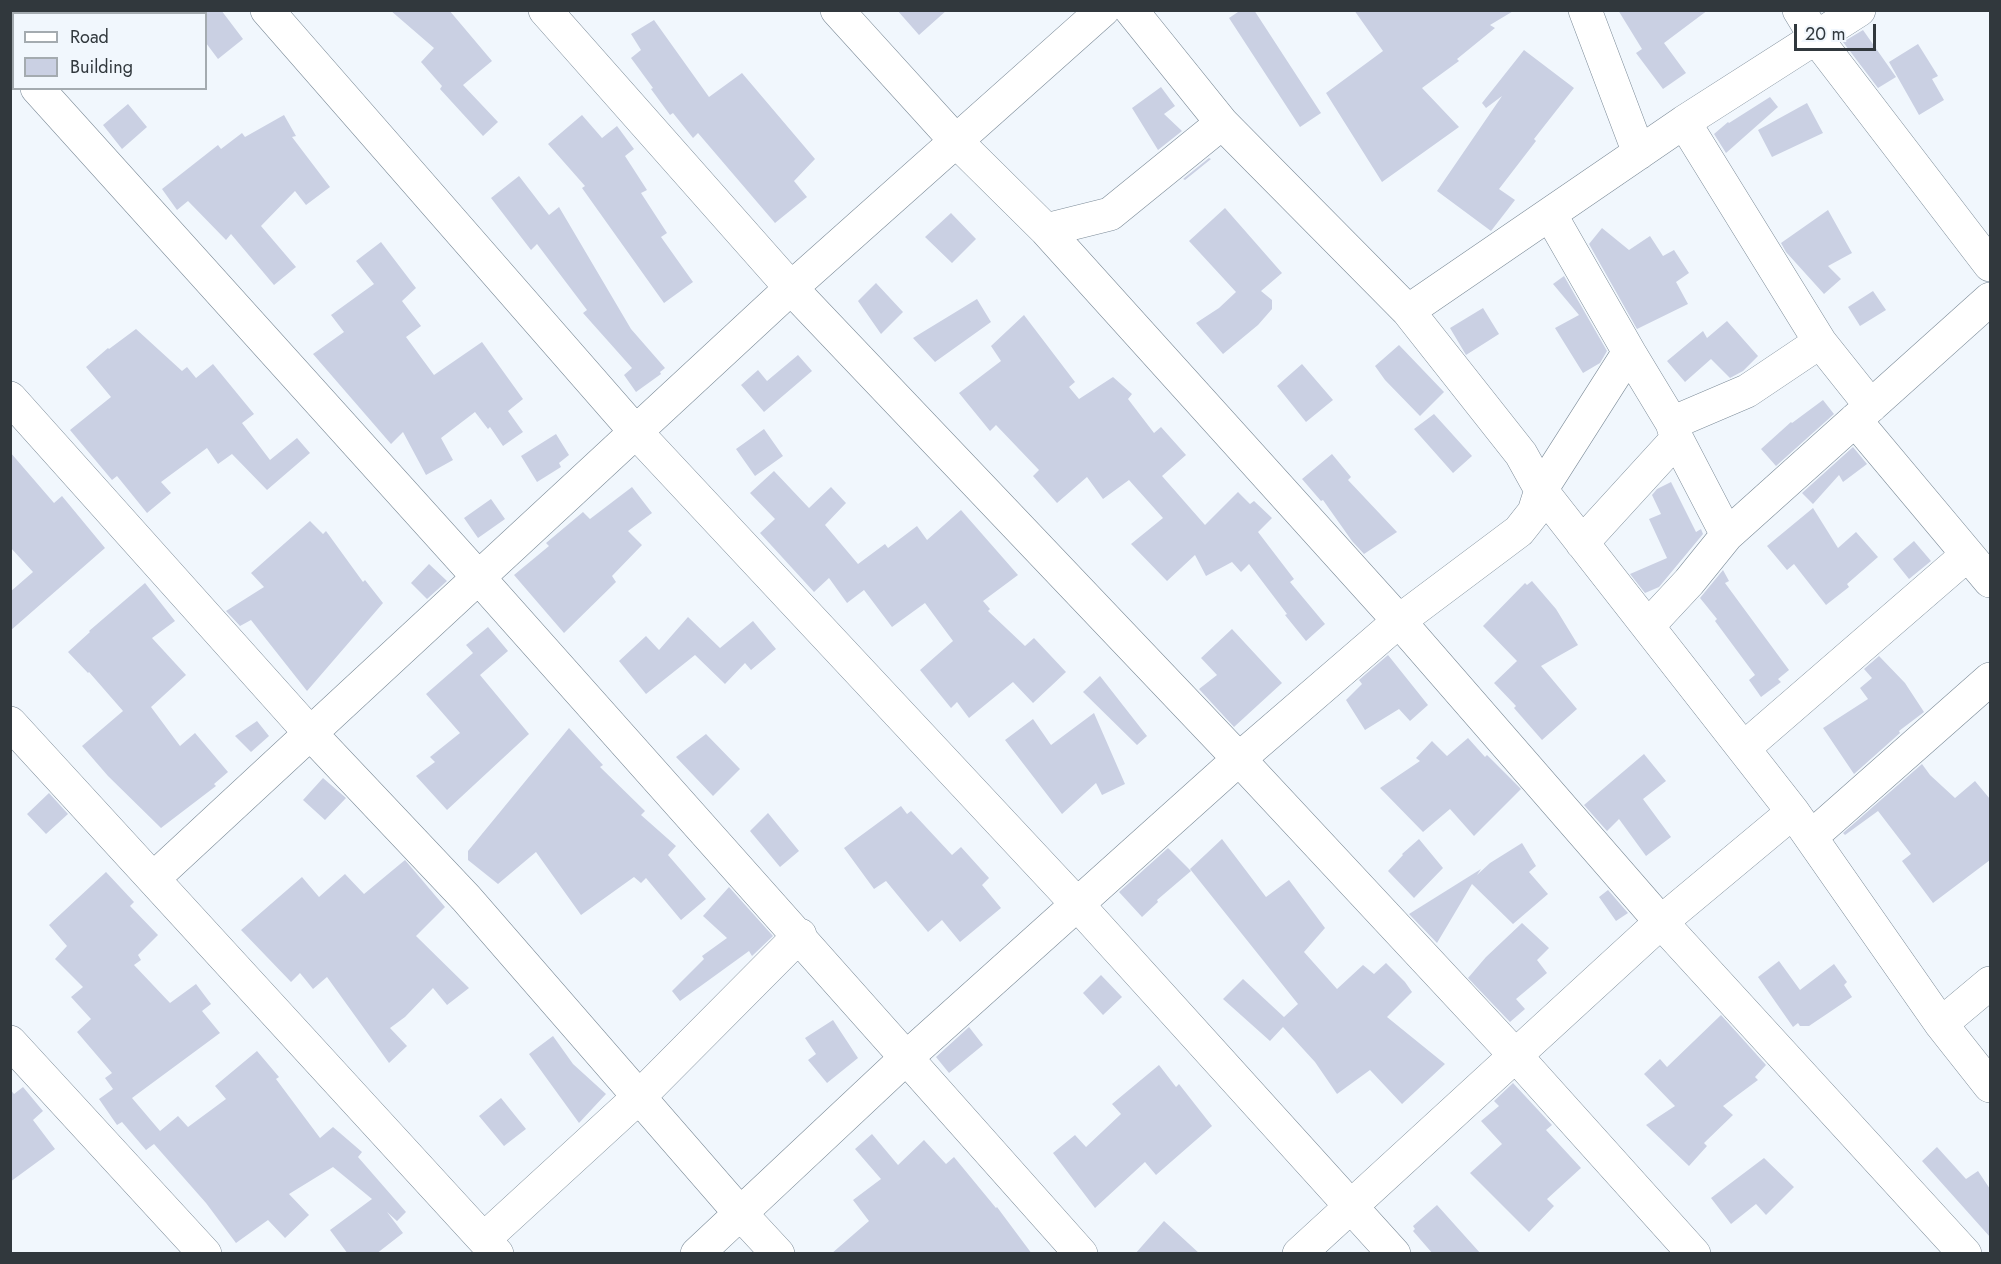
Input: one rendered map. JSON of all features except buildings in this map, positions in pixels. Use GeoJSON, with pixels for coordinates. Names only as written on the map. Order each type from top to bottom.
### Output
{"type":"FeatureCollection","features":[{"type":"Feature","properties":{"kind":"street"},"geometry":{"type":"LineString","coordinates":[[267,10],[635,431],[1078,904],[1394,1254]]}},
{"type":"Feature","properties":{"kind":"street"},"geometry":{"type":"LineString","coordinates":[[545,10],[791,288],[1239,759],[1515,1055],[1694,1254]]}},
{"type":"Feature","properties":{"kind":"street"},"geometry":{"type":"LineString","coordinates":[[837,10],[955,140],[1046,230],[1399,621],[1661,921],[1965,1254]]}},
{"type":"Feature","properties":{"kind":"street"},"geometry":{"type":"LineString","coordinates":[[1585,10],[1639,153]]}},
{"type":"Feature","properties":{"kind":"street"},"geometry":{"type":"LineString","coordinates":[[1798,10],[1816,38],[1990,265]]}},
{"type":"Feature","properties":{"kind":"street"},"geometry":{"type":"LineString","coordinates":[[1408,311],[1684,122],[1859,10]]}},
{"type":"Feature","properties":{"kind":"street"},"geometry":{"type":"LineString","coordinates":[[154,878],[635,431],[955,140],[1127,11],[1222,123],[1408,311],[1521,454],[1541,490],[1802,824],[1941,1024],[1990,1086]]}},
{"type":"Feature","properties":{"kind":"street"},"geometry":{"type":"LineString","coordinates":[[39,90],[800,935],[1081,1254]]}},
{"type":"Feature","properties":{"kind":"street"},"geometry":{"type":"LineString","coordinates":[[1684,122],[1863,413],[1967,555],[1990,582]]}},
{"type":"Feature","properties":{"kind":"street"},"geometry":{"type":"LineString","coordinates":[[1046,230],[1110,214],[1222,123]]}},
{"type":"Feature","properties":{"kind":"street"},"geometry":{"type":"LineString","coordinates":[[1550,214],[1675,431],[1727,535]]}},
{"type":"Feature","properties":{"kind":"street"},"geometry":{"type":"LineString","coordinates":[[1648,626],[1689,582],[1727,535],[1990,299]]}},
{"type":"Feature","properties":{"kind":"street"},"geometry":{"type":"LineString","coordinates":[[1582,543],[1675,431],[1747,391],[1821,342]]}},
{"type":"Feature","properties":{"kind":"street"},"geometry":{"type":"LineString","coordinates":[[698,1254],[906,1058],[1239,759],[1399,621],[1519,531],[1534,512],[1541,490],[1629,352]]}},
{"type":"Feature","properties":{"kind":"street"},"geometry":{"type":"LineString","coordinates":[[10,398],[311,734],[466,898],[778,1254]]}},
{"type":"Feature","properties":{"kind":"street"},"geometry":{"type":"LineString","coordinates":[[1744,748],[1967,555]]}},
{"type":"Feature","properties":{"kind":"street"},"geometry":{"type":"LineString","coordinates":[[1299,1254],[1661,921],[1802,824],[1990,679]]}},
{"type":"Feature","properties":{"kind":"street"},"geometry":{"type":"LineString","coordinates":[[10,723],[490,1246],[800,935]]}},
{"type":"Feature","properties":{"kind":"street"},"geometry":{"type":"LineString","coordinates":[[1941,1024],[1990,983]]}},
{"type":"Feature","properties":{"kind":"street"},"geometry":{"type":"LineString","coordinates":[[10,1042],[205,1254]]}}]}
